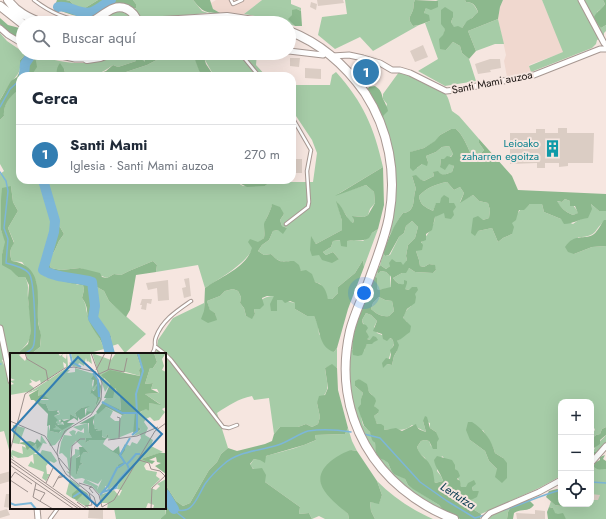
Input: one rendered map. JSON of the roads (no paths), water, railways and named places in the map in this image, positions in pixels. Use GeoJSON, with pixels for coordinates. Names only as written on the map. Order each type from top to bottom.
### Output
{"type":"FeatureCollection","features":[{"type":"Feature","properties":{"kind":"main road"},"geometry":{"type":"LineString","coordinates":[[8,0],[11,5],[27,16]]}},
{"type":"Feature","properties":{"kind":"main road"},"geometry":{"type":"LineString","coordinates":[[0,6],[16,19]]}},
{"type":"Feature","properties":{"kind":"main road"},"geometry":{"type":"LineString","coordinates":[[102,16],[115,7],[120,7],[133,12],[134,16]]}},
{"type":"Feature","properties":{"kind":"main road"},"geometry":{"type":"LineString","coordinates":[[0,10],[16,20]]}},
{"type":"Feature","properties":{"kind":"main road"},"geometry":{"type":"LineString","coordinates":[[296,34],[309,40],[332,56],[358,84],[377,114],[389,149],[393,184],[389,218],[376,260],[355,317],[348,342],[346,380],[352,413],[361,436],[370,453],[380,468],[394,483],[418,502],[436,512],[454,519]]}},
{"type":"Feature","properties":{"kind":"main road"},"geometry":{"type":"LineString","coordinates":[[296,39],[331,61],[354,86],[371,113],[382,140],[388,170],[387,201],[383,225],[344,336],[342,379],[344,401],[350,422],[358,440],[377,471],[402,496],[416,506],[442,519]]}},
{"type":"Feature","properties":{"kind":"street"},"geometry":{"type":"LineString","coordinates":[[581,0],[606,45]]}},
{"type":"Feature","properties":{"kind":"street"},"geometry":{"type":"LineString","coordinates":[[0,28],[16,40]]}},
{"type":"Feature","properties":{"kind":"street","name":"Santi Mami auzoa"},"geometry":{"type":"LineString","coordinates":[[332,56],[363,58],[380,63],[392,70],[400,70],[410,73],[446,91],[534,75],[600,49],[606,49]]}},
{"type":"Feature","properties":{"kind":"street"},"geometry":{"type":"LineString","coordinates":[[296,52],[323,55]]}},
{"type":"Feature","properties":{"kind":"street"},"geometry":{"type":"LineString","coordinates":[[0,330],[10,375]]}},
{"type":"Feature","properties":{"kind":"street"},"geometry":{"type":"LineString","coordinates":[[594,460],[606,446]]}},
{"type":"Feature","properties":{"kind":"street"},"geometry":{"type":"LineString","coordinates":[[485,518],[490,513],[539,492],[558,482]]}},
{"type":"Feature","properties":{"kind":"street"},"geometry":{"type":"LineString","coordinates":[[37,509],[38,519]]}},
{"type":"Feature","properties":{"kind":"lane"},"geometry":{"type":"LineString","coordinates":[[34,0],[42,6],[65,16]]}},
{"type":"Feature","properties":{"kind":"lane"},"geometry":{"type":"LineString","coordinates":[[231,0],[233,4],[242,0]]}},
{"type":"Feature","properties":{"kind":"lane"},"geometry":{"type":"LineString","coordinates":[[246,60],[256,72]]}},
{"type":"Feature","properties":{"kind":"lane"},"geometry":{"type":"LineString","coordinates":[[286,224],[308,207],[309,202],[307,171],[311,150],[296,123]]}},
{"type":"Feature","properties":{"kind":"lane"},"geometry":{"type":"LineString","coordinates":[[153,353],[156,347],[156,336],[171,315],[191,301]]}},
{"type":"Feature","properties":{"kind":"lane"},"geometry":{"type":"LineString","coordinates":[[156,347],[164,353]]}},
{"type":"Feature","properties":{"kind":"lane"},"geometry":{"type":"LineString","coordinates":[[166,355],[223,427],[229,428],[237,425]]}},
{"type":"Feature","properties":{"kind":"lane"},"geometry":{"type":"LineString","coordinates":[[50,519],[57,509]]}},
{"type":"Feature","properties":{"kind":"waterway"},"geometry":{"type":"LineString","coordinates":[[58,7],[66,7],[88,13],[95,11],[111,0]]}},
{"type":"Feature","properties":{"kind":"waterway"},"geometry":{"type":"LineString","coordinates":[[24,72],[25,64],[28,60]]}},
{"type":"Feature","properties":{"kind":"waterway"},"geometry":{"type":"LineString","coordinates":[[0,107],[10,89],[16,84]]}},
{"type":"Feature","properties":{"kind":"waterway"},"geometry":{"type":"LineString","coordinates":[[0,172],[6,181],[8,191],[4,228],[8,239],[6,263],[26,270],[30,275],[33,289],[35,323],[34,342],[31,350],[25,353]]}},
{"type":"Feature","properties":{"kind":"waterway"},"geometry":{"type":"LineString","coordinates":[[44,184],[55,221],[54,232],[43,270],[54,275],[92,282],[95,306],[93,318],[105,335],[110,353]]}},
{"type":"Feature","properties":{"kind":"waterway","name":"Lertutza"},"geometry":{"type":"LineString","coordinates":[[174,509],[186,510],[190,508],[211,476],[224,464],[236,456],[278,445],[308,431],[330,430],[351,432]]}},
{"type":"Feature","properties":{"kind":"waterway","name":"Lertutza"},"geometry":{"type":"LineString","coordinates":[[364,434],[380,438],[420,482],[447,501],[475,518],[485,515]]}},
{"type":"Feature","properties":{"kind":"waterway","name":"Lertutza"},"geometry":{"type":"LineString","coordinates":[[594,482],[606,483]]}},
{"type":"Feature","properties":{"kind":"waterway","name":"Lertutza"},"geometry":{"type":"LineString","coordinates":[[504,510],[558,491]]}},
{"type":"Feature","properties":{"kind":"waterway"},"geometry":{"type":"LineString","coordinates":[[166,496],[174,509]]}},
{"type":"Feature","properties":{"kind":"waterway","name":"Lertutza"},"geometry":{"type":"LineString","coordinates":[[175,511],[185,519]]}},
{"type":"Feature","properties":{"kind":"place","name":"Santi Mami"},"geometry":{"type":"Point","coordinates":[366,72]}},
{"type":"Feature","properties":{"kind":"place","name":"Leioako zaharren egoitza"},"geometry":{"type":"Point","coordinates":[552,149]}}]}
